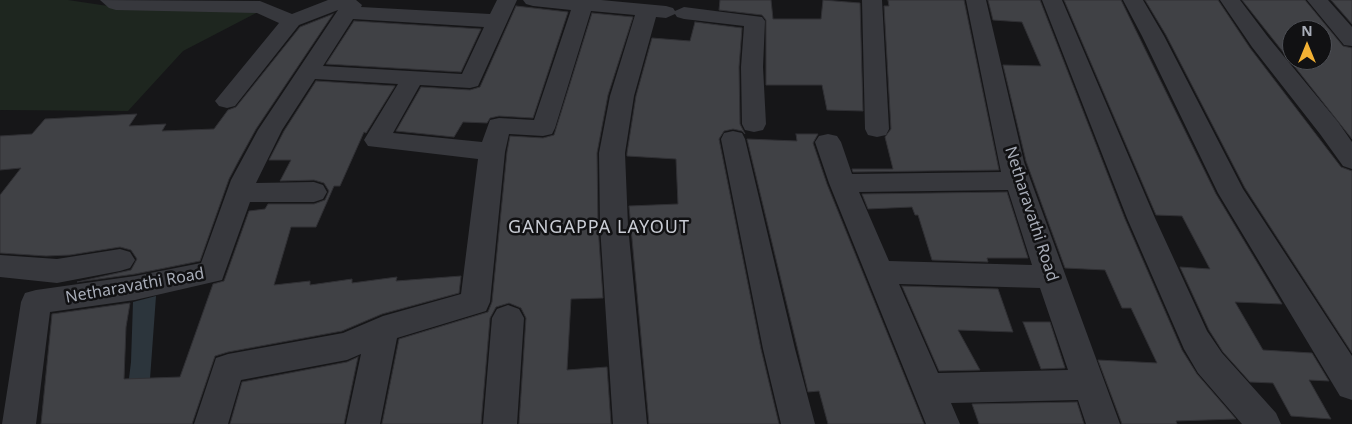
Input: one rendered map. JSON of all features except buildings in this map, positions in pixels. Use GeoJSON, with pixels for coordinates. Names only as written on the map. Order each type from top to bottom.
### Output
{"type":"FeatureCollection","features":[{"type":"Feature","properties":{"kind":"street"},"geometry":{"type":"LineString","coordinates":[[308,72],[470,81],[507,0]]}},
{"type":"Feature","properties":{"kind":"street"},"geometry":{"type":"LineString","coordinates":[[533,0],[647,10],[692,7],[755,21],[752,68],[744,132],[779,349],[798,424]]}},
{"type":"Feature","properties":{"kind":"street"},"geometry":{"type":"LineString","coordinates":[[872,0],[872,42],[877,129]]}},
{"type":"Feature","properties":{"kind":"street","name":"Netharavathi Road"},"geometry":{"type":"LineString","coordinates":[[976,0],[1011,162],[1103,424]]}},
{"type":"Feature","properties":{"kind":"street"},"geometry":{"type":"LineString","coordinates":[[1052,0],[1141,218],[1196,340],[1210,363],[1264,424]]}},
{"type":"Feature","properties":{"kind":"street"},"geometry":{"type":"LineString","coordinates":[[1133,0],[1153,36],[1231,193],[1352,385]]}},
{"type":"Feature","properties":{"kind":"street"},"geometry":{"type":"LineString","coordinates":[[1230,0],[1260,42],[1329,128],[1352,160]]}},
{"type":"Feature","properties":{"kind":"street"},"geometry":{"type":"LineString","coordinates":[[1317,0],[1352,40]]}},
{"type":"Feature","properties":{"kind":"street"},"geometry":{"type":"LineString","coordinates":[[115,1],[260,7],[292,21]]}},
{"type":"Feature","properties":{"kind":"street"},"geometry":{"type":"LineString","coordinates":[[210,424],[228,368],[347,346],[383,329],[475,302],[492,152],[499,126],[544,128],[583,4]]}},
{"type":"Feature","properties":{"kind":"street"},"geometry":{"type":"LineString","coordinates":[[227,101],[292,21],[345,5],[497,21]]}},
{"type":"Feature","properties":{"kind":"street","name":"Netharavathi Road"},"geometry":{"type":"LineString","coordinates":[[19,424],[36,302],[135,288],[212,272],[244,180],[270,130],[308,72],[345,5]]}},
{"type":"Feature","properties":{"kind":"street"},"geometry":{"type":"LineString","coordinates":[[630,424],[614,226],[612,153],[622,96],[647,10]]}},
{"type":"Feature","properties":{"kind":"street"},"geometry":{"type":"LineString","coordinates":[[413,78],[377,140],[492,152]]}},
{"type":"Feature","properties":{"kind":"street"},"geometry":{"type":"LineString","coordinates":[[828,142],[842,183],[942,424]]}},
{"type":"Feature","properties":{"kind":"street"},"geometry":{"type":"LineString","coordinates":[[842,183],[1018,181]]}},
{"type":"Feature","properties":{"kind":"street"},"geometry":{"type":"LineString","coordinates":[[239,193],[314,192]]}},
{"type":"Feature","properties":{"kind":"street"},"geometry":{"type":"LineString","coordinates":[[0,266],[57,271],[120,260]]}},
{"type":"Feature","properties":{"kind":"street"},"geometry":{"type":"LineString","coordinates":[[878,272],[1051,277]]}},
{"type":"Feature","properties":{"kind":"street"},"geometry":{"type":"LineString","coordinates":[[500,424],[508,318]]}},
{"type":"Feature","properties":{"kind":"street"},"geometry":{"type":"LineString","coordinates":[[363,424],[383,329]]}},
{"type":"Feature","properties":{"kind":"street"},"geometry":{"type":"LineString","coordinates":[[927,388],[1090,385]]}},
{"type":"Feature","properties":{"kind":"shaded area"},"geometry":{"type":"Polygon","coordinates":[[[0,0],[68,0],[108,6],[260,11],[183,51],[128,111],[0,110],[0,0]]]}},
{"type":"Feature","properties":{"kind":"shaded area"},"geometry":{"type":"Polygon","coordinates":[[[156,296],[150,379],[117,424],[127,395],[131,362],[133,302],[156,296]]]}},
{"type":"Feature","properties":{"kind":"district","name":"GANGAPPA LAYOUT"},"geometry":{"type":"Point","coordinates":[599,228]}}]}
